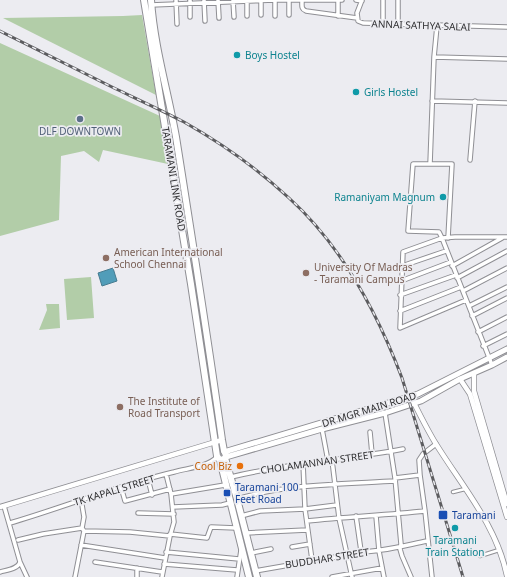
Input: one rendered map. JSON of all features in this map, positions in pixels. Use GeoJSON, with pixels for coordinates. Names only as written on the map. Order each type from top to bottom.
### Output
{"type":"FeatureCollection","features":[{"type":"Feature","properties":{"kind":"main road","name":"TARAMANI LINK ROAD"},"geometry":{"type":"LineString","coordinates":[[144,0],[218,441],[222,456]]}},
{"type":"Feature","properties":{"kind":"main road","name":"TARAMANI LINK ROAD"},"geometry":{"type":"LineString","coordinates":[[151,2],[155,32],[172,114],[202,295],[218,441]]}},
{"type":"Feature","properties":{"kind":"main road","name":"DR MGR MAIN ROAD"},"geometry":{"type":"LineString","coordinates":[[222,456],[412,396],[507,349]]}},
{"type":"Feature","properties":{"kind":"main road","name":"DR MGR MAIN ROAD"},"geometry":{"type":"LineString","coordinates":[[222,456],[385,414],[421,401],[460,379],[507,357]]}},
{"type":"Feature","properties":{"kind":"main road"},"geometry":{"type":"LineString","coordinates":[[222,456],[231,477],[256,574]]}},
{"type":"Feature","properties":{"kind":"main road"},"geometry":{"type":"LineString","coordinates":[[222,456],[225,485],[249,577]]}},
{"type":"Feature","properties":{"kind":"street"},"geometry":{"type":"LineString","coordinates":[[261,0],[261,15]]}},
{"type":"Feature","properties":{"kind":"street"},"geometry":{"type":"LineString","coordinates":[[275,0],[275,16]]}},
{"type":"Feature","properties":{"kind":"street"},"geometry":{"type":"LineString","coordinates":[[289,0],[289,15]]}},
{"type":"Feature","properties":{"kind":"street"},"geometry":{"type":"LineString","coordinates":[[338,0],[338,16]]}},
{"type":"Feature","properties":{"kind":"street"},"geometry":{"type":"LineString","coordinates":[[151,2],[342,0]]}},
{"type":"Feature","properties":{"kind":"street"},"geometry":{"type":"LineString","coordinates":[[356,0],[362,0]]}},
{"type":"Feature","properties":{"kind":"street","name":"ANNAI SATHYA SALAI"},"geometry":{"type":"LineString","coordinates":[[362,0],[357,13],[357,18],[358,21],[363,23],[507,27]]}},
{"type":"Feature","properties":{"kind":"street"},"geometry":{"type":"LineString","coordinates":[[383,0],[383,24]]}},
{"type":"Feature","properties":{"kind":"street"},"geometry":{"type":"LineString","coordinates":[[398,0],[398,25]]}},
{"type":"Feature","properties":{"kind":"street"},"geometry":{"type":"LineString","coordinates":[[218,1],[219,18]]}},
{"type":"Feature","properties":{"kind":"street"},"geometry":{"type":"LineString","coordinates":[[233,1],[234,17]]}},
{"type":"Feature","properties":{"kind":"street"},"geometry":{"type":"LineString","coordinates":[[247,1],[247,16]]}},
{"type":"Feature","properties":{"kind":"street"},"geometry":{"type":"LineString","coordinates":[[302,1],[303,10],[306,11],[357,18]]}},
{"type":"Feature","properties":{"kind":"street"},"geometry":{"type":"LineString","coordinates":[[176,2],[177,24]]}},
{"type":"Feature","properties":{"kind":"street"},"geometry":{"type":"LineString","coordinates":[[190,2],[190,18]]}},
{"type":"Feature","properties":{"kind":"street"},"geometry":{"type":"LineString","coordinates":[[204,2],[205,21]]}},
{"type":"Feature","properties":{"kind":"street"},"geometry":{"type":"LineString","coordinates":[[430,164],[434,57],[437,26]]}},
{"type":"Feature","properties":{"kind":"street"},"geometry":{"type":"LineString","coordinates":[[434,57],[507,59]]}},
{"type":"Feature","properties":{"kind":"street"},"geometry":{"type":"LineString","coordinates":[[432,102],[507,103]]}},
{"type":"Feature","properties":{"kind":"street"},"geometry":{"type":"LineString","coordinates":[[470,160],[475,102]]}},
{"type":"Feature","properties":{"kind":"street"},"geometry":{"type":"LineString","coordinates":[[448,238],[452,164],[413,164],[408,231],[439,232],[469,306],[488,359],[492,365]]}},
{"type":"Feature","properties":{"kind":"street"},"geometry":{"type":"LineString","coordinates":[[466,300],[400,328],[400,295],[403,252],[442,238],[505,237]]}},
{"type":"Feature","properties":{"kind":"street"},"geometry":{"type":"LineString","coordinates":[[401,281],[452,264],[505,237]]}},
{"type":"Feature","properties":{"kind":"street"},"geometry":{"type":"LineString","coordinates":[[402,266],[446,251]]}},
{"type":"Feature","properties":{"kind":"street"},"geometry":{"type":"LineString","coordinates":[[400,295],[457,277],[507,252]]}},
{"type":"Feature","properties":{"kind":"street"},"geometry":{"type":"LineString","coordinates":[[400,311],[462,289],[507,268]]}},
{"type":"Feature","properties":{"kind":"street"},"geometry":{"type":"LineString","coordinates":[[469,306],[507,287]]}},
{"type":"Feature","properties":{"kind":"street"},"geometry":{"type":"LineString","coordinates":[[472,316],[507,298]]}},
{"type":"Feature","properties":{"kind":"street"},"geometry":{"type":"LineString","coordinates":[[478,332],[507,317]]}},
{"type":"Feature","properties":{"kind":"street"},"geometry":{"type":"LineString","coordinates":[[483,346],[507,334]]}},
{"type":"Feature","properties":{"kind":"street"},"geometry":{"type":"LineString","coordinates":[[474,373],[474,391],[507,504]]}},
{"type":"Feature","properties":{"kind":"street"},"geometry":{"type":"LineString","coordinates":[[460,379],[470,394],[507,517]]}},
{"type":"Feature","properties":{"kind":"street"},"geometry":{"type":"LineString","coordinates":[[412,396],[414,403],[436,444],[466,488],[491,532],[504,561],[507,576]]}},
{"type":"Feature","properties":{"kind":"street"},"geometry":{"type":"LineString","coordinates":[[385,414],[392,452],[400,547],[402,556],[411,577]]}},
{"type":"Feature","properties":{"kind":"street"},"geometry":{"type":"LineString","coordinates":[[322,429],[335,484],[339,518],[352,575]]}},
{"type":"Feature","properties":{"kind":"street"},"geometry":{"type":"LineString","coordinates":[[370,432],[372,454]]}},
{"type":"Feature","properties":{"kind":"street"},"geometry":{"type":"LineString","coordinates":[[27,577],[20,562],[10,523],[2,506],[218,441]]}},
{"type":"Feature","properties":{"kind":"street"},"geometry":{"type":"LineString","coordinates":[[432,577],[419,460],[429,448],[436,444]]}},
{"type":"Feature","properties":{"kind":"street","name":"CHOLAMANNAN STREET"},"geometry":{"type":"LineString","coordinates":[[231,477],[260,470],[303,463],[392,452],[403,449]]}},
{"type":"Feature","properties":{"kind":"street","name":"TK KAPALI STREET"},"geometry":{"type":"LineString","coordinates":[[10,523],[36,516],[81,499],[166,474],[207,464],[222,456]]}},
{"type":"Feature","properties":{"kind":"street"},"geometry":{"type":"LineString","coordinates":[[303,463],[305,509],[312,560]]}},
{"type":"Feature","properties":{"kind":"street"},"geometry":{"type":"LineString","coordinates":[[162,577],[166,552],[174,522],[171,494],[166,474]]}},
{"type":"Feature","properties":{"kind":"street"},"geometry":{"type":"LineString","coordinates":[[237,499],[250,495],[304,487],[395,479],[420,475]]}},
{"type":"Feature","properties":{"kind":"street"},"geometry":{"type":"LineString","coordinates":[[148,479],[152,495]]}},
{"type":"Feature","properties":{"kind":"street"},"geometry":{"type":"LineString","coordinates":[[171,494],[225,485]]}},
{"type":"Feature","properties":{"kind":"street"},"geometry":{"type":"LineString","coordinates":[[122,487],[125,501],[170,489]]}},
{"type":"Feature","properties":{"kind":"street"},"geometry":{"type":"LineString","coordinates":[[453,492],[466,488]]}},
{"type":"Feature","properties":{"kind":"street"},"geometry":{"type":"LineString","coordinates":[[75,577],[84,517],[81,499]]}},
{"type":"Feature","properties":{"kind":"street"},"geometry":{"type":"LineString","coordinates":[[173,507],[222,505],[230,503]]}},
{"type":"Feature","properties":{"kind":"street"},"geometry":{"type":"LineString","coordinates":[[241,516],[260,511],[305,509],[337,505]]}},
{"type":"Feature","properties":{"kind":"street"},"geometry":{"type":"LineString","coordinates":[[307,521],[425,511]]}},
{"type":"Feature","properties":{"kind":"street"},"geometry":{"type":"LineString","coordinates":[[138,513],[174,514]]}},
{"type":"Feature","properties":{"kind":"street"},"geometry":{"type":"LineString","coordinates":[[356,516],[361,551]]}},
{"type":"Feature","properties":{"kind":"street"},"geometry":{"type":"LineString","coordinates":[[376,516],[379,551],[384,577]]}},
{"type":"Feature","properties":{"kind":"street"},"geometry":{"type":"LineString","coordinates":[[18,540],[43,534],[83,530],[207,538],[210,528],[212,527],[236,528]]}},
{"type":"Feature","properties":{"kind":"street"},"geometry":{"type":"LineString","coordinates":[[246,533],[308,530]]}},
{"type":"Feature","properties":{"kind":"street","name":"BUDDHAR STREET"},"geometry":{"type":"LineString","coordinates":[[256,574],[312,560],[347,555],[361,551],[379,551],[427,541]]}},
{"type":"Feature","properties":{"kind":"street"},"geometry":{"type":"LineString","coordinates":[[292,547],[310,544]]}},
{"type":"Feature","properties":{"kind":"street"},"geometry":{"type":"LineString","coordinates":[[81,545],[165,558]]}},
{"type":"Feature","properties":{"kind":"street"},"geometry":{"type":"LineString","coordinates":[[237,577],[237,570],[242,549]]}},
{"type":"Feature","properties":{"kind":"street"},"geometry":{"type":"LineString","coordinates":[[251,553],[272,549]]}},
{"type":"Feature","properties":{"kind":"street"},"geometry":{"type":"LineString","coordinates":[[480,556],[499,550]]}},
{"type":"Feature","properties":{"kind":"street"},"geometry":{"type":"LineString","coordinates":[[166,552],[239,559]]}},
{"type":"Feature","properties":{"kind":"street"},"geometry":{"type":"LineString","coordinates":[[0,572],[16,567],[20,564],[20,562]]}},
{"type":"Feature","properties":{"kind":"street"},"geometry":{"type":"LineString","coordinates":[[95,562],[162,572]]}},
{"type":"Feature","properties":{"kind":"street"},"geometry":{"type":"LineString","coordinates":[[164,564],[237,570]]}},
{"type":"Feature","properties":{"kind":"street"},"geometry":{"type":"LineString","coordinates":[[137,568],[137,577]]}},
{"type":"Feature","properties":{"kind":"street"},"geometry":{"type":"LineString","coordinates":[[332,577],[352,575],[382,568]]}},
{"type":"Feature","properties":{"kind":"green space"},"geometry":{"type":"Polygon","coordinates":[[[142,15],[156,95],[3,18],[123,16],[142,15]]]}},
{"type":"Feature","properties":{"kind":"green space"},"geometry":{"type":"Polygon","coordinates":[[[0,43],[160,116],[168,164],[103,150],[99,162],[84,151],[61,156],[59,220],[0,236],[0,43]]]}},
{"type":"Feature","properties":{"kind":"green space"},"geometry":{"type":"Polygon","coordinates":[[[91,277],[94,318],[67,320],[64,279],[91,277]]]}},
{"type":"Feature","properties":{"kind":"green space"},"geometry":{"type":"Polygon","coordinates":[[[46,304],[59,304],[60,328],[39,330],[47,310],[46,304]]]}},
{"type":"Feature","properties":{"kind":"water"},"geometry":{"type":"Polygon","coordinates":[[[113,268],[117,281],[102,286],[98,273],[113,268]]]}},
{"type":"Feature","properties":{"kind":"railway"},"geometry":{"type":"LineString","coordinates":[[0,31],[184,122],[212,139],[239,157],[277,187],[326,237],[356,281],[392,353],[402,378],[463,577]]}},
{"type":"Feature","properties":{"kind":"place","name":"Boys Hostel"},"geometry":{"type":"Point","coordinates":[237,55]}},
{"type":"Feature","properties":{"kind":"place","name":"Girls Hostel"},"geometry":{"type":"Point","coordinates":[356,92]}},
{"type":"Feature","properties":{"kind":"place","name":"DLF DOWNTOWN"},"geometry":{"type":"Point","coordinates":[80,119]}},
{"type":"Feature","properties":{"kind":"place","name":"Ramaniyam Magnum"},"geometry":{"type":"Point","coordinates":[443,197]}},
{"type":"Feature","properties":{"kind":"place","name":"American International School Chennai"},"geometry":{"type":"Point","coordinates":[106,258]}},
{"type":"Feature","properties":{"kind":"place","name":"University Of Madras - Taramani Campus"},"geometry":{"type":"Point","coordinates":[306,273]}},
{"type":"Feature","properties":{"kind":"place","name":"The Institute of Road Transport"},"geometry":{"type":"Point","coordinates":[120,407]}},
{"type":"Feature","properties":{"kind":"place","name":"Cool Biz"},"geometry":{"type":"Point","coordinates":[240,466]}},
{"type":"Feature","properties":{"kind":"place","name":"Taramani 100 Feet Road"},"geometry":{"type":"Point","coordinates":[227,493]}},
{"type":"Feature","properties":{"kind":"place","name":"Taramani"},"geometry":{"type":"Point","coordinates":[443,515]}},
{"type":"Feature","properties":{"kind":"place","name":"Taramani Train Station"},"geometry":{"type":"Point","coordinates":[455,528]}}]}
